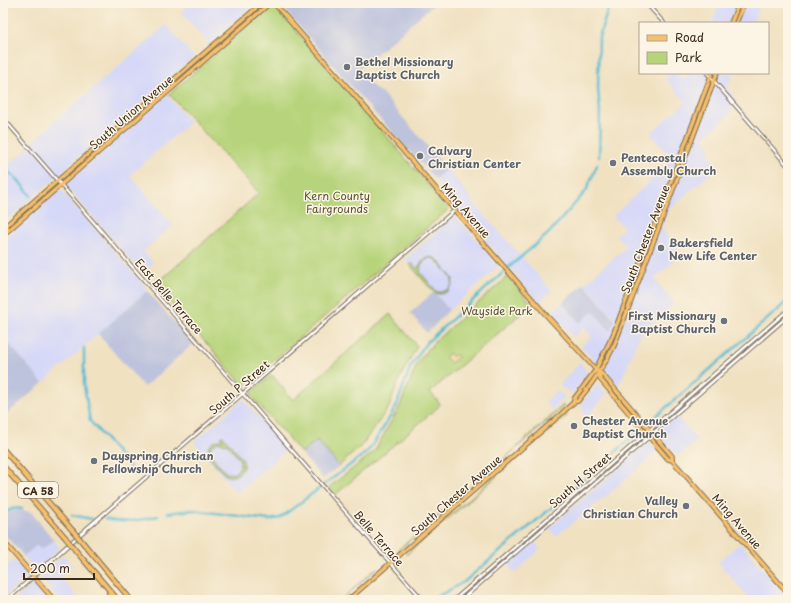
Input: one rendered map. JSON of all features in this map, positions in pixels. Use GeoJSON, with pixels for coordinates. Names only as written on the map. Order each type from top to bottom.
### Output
{"type":"FeatureCollection","features":[{"type":"Feature","properties":{"kind":"highway","name":"CA 58"},"geometry":{"type":"LineString","coordinates":[[3,449],[131,600]]}},
{"type":"Feature","properties":{"kind":"highway","name":"CA 58"},"geometry":{"type":"LineString","coordinates":[[3,466],[118,600]]}},
{"type":"Feature","properties":{"kind":"highway"},"geometry":{"type":"LineString","coordinates":[[100,580],[114,600]]}},
{"type":"Feature","properties":{"kind":"main road","name":"South Union Avenue"},"geometry":{"type":"LineString","coordinates":[[3,228],[262,3]]}},
{"type":"Feature","properties":{"kind":"main road","name":"South Union Avenue"},"geometry":{"type":"LineString","coordinates":[[3,235],[270,3]]}},
{"type":"Feature","properties":{"kind":"main road","name":"Ming Avenue"},"geometry":{"type":"LineString","coordinates":[[274,3],[547,316],[596,370],[602,374],[672,456],[672,460]]}},
{"type":"Feature","properties":{"kind":"main road"},"geometry":{"type":"LineString","coordinates":[[731,22],[739,3]]}},
{"type":"Feature","properties":{"kind":"main road"},"geometry":{"type":"LineString","coordinates":[[736,22],[744,3]]}},
{"type":"Feature","properties":{"kind":"main road","name":"South Chester Avenue"},"geometry":{"type":"LineString","coordinates":[[574,402],[574,399],[596,370],[613,335],[712,74]]}},
{"type":"Feature","properties":{"kind":"main road","name":"South Chester Avenue"},"geometry":{"type":"LineString","coordinates":[[348,600],[574,402],[578,401],[599,373],[618,337],[718,74]]}},
{"type":"Feature","properties":{"kind":"main road"},"geometry":{"type":"LineString","coordinates":[[3,231],[7,228],[7,224]]}},
{"type":"Feature","properties":{"kind":"main road","name":"Ming Avenue"},"geometry":{"type":"LineString","coordinates":[[599,373],[600,380],[668,459],[672,460],[788,593]]}},
{"type":"Feature","properties":{"kind":"main road"},"geometry":{"type":"LineString","coordinates":[[3,541],[54,600]]}},
{"type":"Feature","properties":{"kind":"street"},"geometry":{"type":"LineString","coordinates":[[646,3],[663,22]]}},
{"type":"Feature","properties":{"kind":"street"},"geometry":{"type":"LineString","coordinates":[[708,74],[788,166]]}},
{"type":"Feature","properties":{"kind":"street","name":"East Belle Terrace"},"geometry":{"type":"LineString","coordinates":[[3,118],[323,485]]}},
{"type":"Feature","properties":{"kind":"street","name":"South P Street"},"geometry":{"type":"LineString","coordinates":[[7,600],[455,210]]}},
{"type":"Feature","properties":{"kind":"street","name":"South H Street"},"geometry":{"type":"LineString","coordinates":[[454,600],[649,429],[788,310]]}},
{"type":"Feature","properties":{"kind":"street","name":"South H Street"},"geometry":{"type":"LineString","coordinates":[[461,600],[788,316]]}},
{"type":"Feature","properties":{"kind":"street"},"geometry":{"type":"LineString","coordinates":[[611,470],[612,466],[620,456]]}},
{"type":"Feature","properties":{"kind":"street","name":"Belle Terrace"},"geometry":{"type":"LineString","coordinates":[[323,485],[422,599]]}},
{"type":"Feature","properties":{"kind":"shaded area"},"geometry":{"type":"Polygon","coordinates":[[[191,3],[256,3],[209,44],[181,12],[191,3]]]}},
{"type":"Feature","properties":{"kind":"shaded area"},"geometry":{"type":"Polygon","coordinates":[[[279,3],[435,3],[358,70],[375,89],[381,92],[447,169],[435,179],[363,100],[279,3]]]}},
{"type":"Feature","properties":{"kind":"shaded area"},"geometry":{"type":"Polygon","coordinates":[[[719,3],[761,3],[753,22],[712,22],[719,3]]]}},
{"type":"Feature","properties":{"kind":"shaded area"},"geometry":{"type":"Polygon","coordinates":[[[166,25],[194,57],[3,223],[3,170],[26,150],[29,144],[166,25]]]}},
{"type":"Feature","properties":{"kind":"shaded area"},"geometry":{"type":"Polygon","coordinates":[[[670,74],[677,74],[682,79],[689,74],[734,74],[730,83],[726,87],[735,98],[731,113],[703,138],[712,150],[708,154],[719,166],[668,210],[661,229],[678,248],[673,262],[654,279],[675,303],[640,334],[621,381],[616,386],[581,346],[592,337],[584,327],[573,337],[551,312],[562,303],[580,323],[593,311],[610,330],[615,319],[584,284],[626,247],[616,235],[624,228],[613,216],[673,159],[650,133],[686,102],[665,78],[670,74]]]}},
{"type":"Feature","properties":{"kind":"shaded area"},"geometry":{"type":"Polygon","coordinates":[[[167,95],[190,122],[130,175],[173,225],[143,251],[153,263],[141,271],[65,185],[167,95]]]}},
{"type":"Feature","properties":{"kind":"shaded area"},"geometry":{"type":"Polygon","coordinates":[[[447,169],[471,200],[552,291],[539,302],[454,204],[451,198],[435,179],[447,169]]]}},
{"type":"Feature","properties":{"kind":"shaded area"},"geometry":{"type":"Polygon","coordinates":[[[60,189],[148,290],[43,383],[3,337],[3,239],[60,189]]]}},
{"type":"Feature","properties":{"kind":"shaded area"},"geometry":{"type":"Polygon","coordinates":[[[455,216],[499,266],[449,310],[405,259],[455,216]]]}},
{"type":"Feature","properties":{"kind":"shaded area"},"geometry":{"type":"Polygon","coordinates":[[[584,284],[615,320],[610,331],[593,311],[580,323],[562,303],[584,284]]]}},
{"type":"Feature","properties":{"kind":"shaded area"},"geometry":{"type":"Polygon","coordinates":[[[147,291],[193,344],[144,387],[98,334],[147,291]]]}},
{"type":"Feature","properties":{"kind":"shaded area"},"geometry":{"type":"Polygon","coordinates":[[[434,292],[449,310],[427,333],[410,313],[434,292]]]}},
{"type":"Feature","properties":{"kind":"shaded area"},"geometry":{"type":"Polygon","coordinates":[[[3,337],[43,383],[3,417],[3,337]]]}},
{"type":"Feature","properties":{"kind":"shaded area"},"geometry":{"type":"Polygon","coordinates":[[[580,362],[587,373],[573,393],[571,393],[559,386],[580,362]]]}},
{"type":"Feature","properties":{"kind":"shaded area"},"geometry":{"type":"Polygon","coordinates":[[[597,384],[607,394],[586,418],[581,405],[597,384]]]}},
{"type":"Feature","properties":{"kind":"shaded area"},"geometry":{"type":"Polygon","coordinates":[[[556,391],[563,395],[564,398],[552,410],[545,402],[556,391]]]}},
{"type":"Feature","properties":{"kind":"shaded area"},"geometry":{"type":"Polygon","coordinates":[[[243,399],[287,449],[237,493],[194,442],[243,399]]]}},
{"type":"Feature","properties":{"kind":"shaded area"},"geometry":{"type":"Polygon","coordinates":[[[676,416],[697,440],[677,457],[656,433],[676,416]]]}},
{"type":"Feature","properties":{"kind":"shaded area"},"geometry":{"type":"Polygon","coordinates":[[[317,440],[339,466],[323,479],[301,453],[317,440]]]}},
{"type":"Feature","properties":{"kind":"shaded area"},"geometry":{"type":"Polygon","coordinates":[[[649,442],[658,451],[610,493],[556,536],[549,528],[649,442]]]}},
{"type":"Feature","properties":{"kind":"shaded area"},"geometry":{"type":"Polygon","coordinates":[[[16,510],[31,512],[54,540],[41,550],[37,545],[24,556],[3,533],[3,515],[16,510]]]}},
{"type":"Feature","properties":{"kind":"shaded area"},"geometry":{"type":"Polygon","coordinates":[[[54,540],[60,548],[35,571],[23,556],[37,544],[41,550],[54,540]]]}},
{"type":"Feature","properties":{"kind":"shaded area"},"geometry":{"type":"Polygon","coordinates":[[[533,540],[540,549],[515,573],[507,564],[533,540]]]}},
{"type":"Feature","properties":{"kind":"shaded area"},"geometry":{"type":"Polygon","coordinates":[[[740,543],[783,593],[775,600],[751,600],[718,562],[740,543]]]}},
{"type":"Feature","properties":{"kind":"shaded area"},"geometry":{"type":"Polygon","coordinates":[[[63,556],[73,566],[60,577],[79,600],[60,600],[40,577],[63,556]]]}},
{"type":"Feature","properties":{"kind":"shaded area"},"geometry":{"type":"Polygon","coordinates":[[[14,560],[28,576],[3,598],[3,569],[14,560]]]}},
{"type":"Feature","properties":{"kind":"shaded area"},"geometry":{"type":"Polygon","coordinates":[[[34,583],[49,600],[14,600],[34,583]]]}},
{"type":"Feature","properties":{"kind":"green space","name":"Kern County Fairgrounds"},"geometry":{"type":"Polygon","coordinates":[[[273,4],[449,209],[244,386],[155,285],[259,193],[169,94],[273,4]]]}},
{"type":"Feature","properties":{"kind":"green space"},"geometry":{"type":"Polygon","coordinates":[[[56,184],[35,205],[5,230],[10,224],[56,184]]]}},
{"type":"Feature","properties":{"kind":"green space"},"geometry":{"type":"Polygon","coordinates":[[[431,257],[437,259],[453,279],[453,283],[450,287],[452,280],[447,272],[434,259],[429,258],[421,264],[420,272],[437,292],[445,291],[449,288],[447,292],[441,294],[434,292],[410,265],[412,263],[417,269],[423,260],[431,257]]]}},
{"type":"Feature","properties":{"kind":"green space","name":"Wayside Park"},"geometry":{"type":"Polygon","coordinates":[[[507,277],[532,304],[430,392],[440,404],[437,408],[335,495],[329,487],[374,452],[400,406],[417,364],[428,348],[507,277]]]}},
{"type":"Feature","properties":{"kind":"green space"},"geometry":{"type":"Polygon","coordinates":[[[390,314],[417,346],[399,380],[389,407],[362,445],[339,466],[317,440],[301,453],[252,397],[251,392],[272,375],[293,400],[390,314]]]}},
{"type":"Feature","properties":{"kind":"green space"},"geometry":{"type":"Polygon","coordinates":[[[563,405],[564,406],[558,412],[497,465],[563,405]]]}},
{"type":"Feature","properties":{"kind":"green space"},"geometry":{"type":"Polygon","coordinates":[[[567,414],[568,415],[502,471],[567,414]]]}},
{"type":"Feature","properties":{"kind":"green space"},"geometry":{"type":"Polygon","coordinates":[[[223,436],[243,460],[242,469],[234,476],[224,474],[213,462],[208,451],[208,448],[212,443],[223,440],[221,437],[223,436]],[[219,442],[214,444],[210,449],[210,452],[225,472],[235,473],[240,467],[240,460],[227,444],[219,442]]]}},
{"type":"Feature","properties":{"kind":"green space"},"geometry":{"type":"Polygon","coordinates":[[[491,469],[492,470],[397,552],[400,548],[491,469]]]}},
{"type":"Feature","properties":{"kind":"green space"},"geometry":{"type":"Polygon","coordinates":[[[496,475],[497,476],[406,555],[406,554],[496,475]]]}},
{"type":"Feature","properties":{"kind":"green space"},"geometry":{"type":"Polygon","coordinates":[[[378,568],[342,599],[375,569],[378,568]]]}},
{"type":"Feature","properties":{"kind":"sand"},"geometry":{"type":"Polygon","coordinates":[[[450,353],[453,357],[456,354],[458,357],[451,363],[445,357],[450,353]]]}},
{"type":"Feature","properties":{"kind":"waterway"},"geometry":{"type":"LineString","coordinates":[[599,157],[599,37],[610,3]]}},
{"type":"Feature","properties":{"kind":"waterway"},"geometry":{"type":"LineString","coordinates":[[508,268],[549,233],[586,191],[597,165]]}},
{"type":"Feature","properties":{"kind":"waterway"},"geometry":{"type":"LineString","coordinates":[[3,167],[19,181],[31,196]]}},
{"type":"Feature","properties":{"kind":"waterway"},"geometry":{"type":"LineString","coordinates":[[168,513],[192,510],[269,520],[280,518],[366,453],[372,446],[396,407],[410,368],[426,343],[505,271]]}},
{"type":"Feature","properties":{"kind":"waterway"},"geometry":{"type":"LineString","coordinates":[[431,600],[464,582],[788,301]]}},
{"type":"Feature","properties":{"kind":"waterway"},"geometry":{"type":"LineString","coordinates":[[84,348],[84,386],[90,421],[134,472],[133,475]]}},
{"type":"Feature","properties":{"kind":"waterway"},"geometry":{"type":"LineString","coordinates":[[3,513],[15,508],[22,509]]}},
{"type":"Feature","properties":{"kind":"waterway"},"geometry":{"type":"LineString","coordinates":[[72,515],[92,519]]}},
{"type":"Feature","properties":{"kind":"waterway"},"geometry":{"type":"LineString","coordinates":[[105,519],[125,521],[158,516]]}},
{"type":"Feature","properties":{"kind":"place","name":"Bethel Missionary Baptist Church"},"geometry":{"type":"Point","coordinates":[347,67]}},
{"type":"Feature","properties":{"kind":"place","name":"Calvary Christian Center"},"geometry":{"type":"Point","coordinates":[420,156]}},
{"type":"Feature","properties":{"kind":"place","name":"Pentecostal Assembly Church"},"geometry":{"type":"Point","coordinates":[613,163]}},
{"type":"Feature","properties":{"kind":"place","name":"Bakersfield New Life Center"},"geometry":{"type":"Point","coordinates":[661,248]}},
{"type":"Feature","properties":{"kind":"place","name":"First Missionary Baptist Church"},"geometry":{"type":"Point","coordinates":[724,321]}},
{"type":"Feature","properties":{"kind":"place","name":"Chester Avenue Baptist Church"},"geometry":{"type":"Point","coordinates":[574,426]}},
{"type":"Feature","properties":{"kind":"place","name":"Dayspring Christian Fellowship Church"},"geometry":{"type":"Point","coordinates":[94,461]}},
{"type":"Feature","properties":{"kind":"place","name":"Valley Christian Church"},"geometry":{"type":"Point","coordinates":[686,506]}}]}
